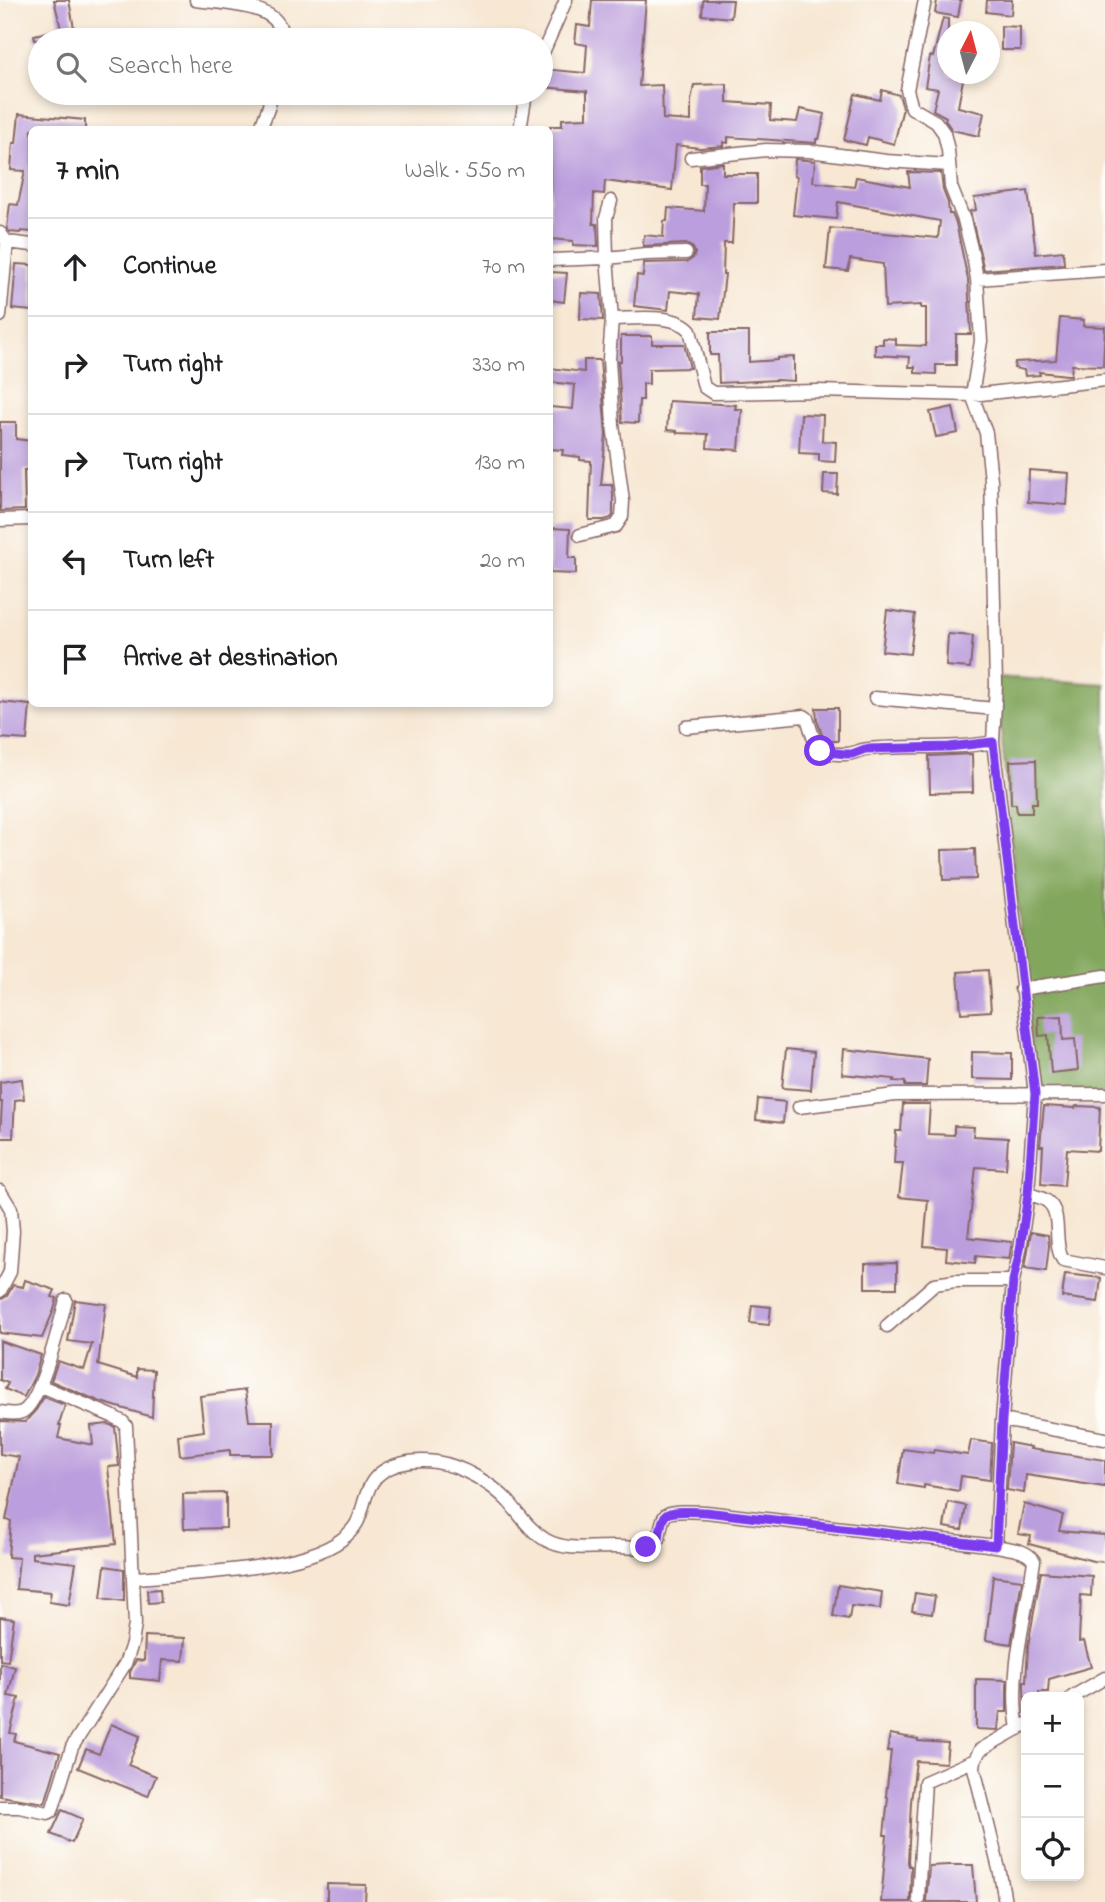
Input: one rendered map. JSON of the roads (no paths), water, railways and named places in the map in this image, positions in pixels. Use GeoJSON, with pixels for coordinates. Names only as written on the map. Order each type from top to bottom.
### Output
{"type":"FeatureCollection","features":[{"type":"Feature","properties":{"kind":"street"},"geometry":{"type":"LineString","coordinates":[[196,0],[260,10],[275,18],[282,28]]}},
{"type":"Feature","properties":{"kind":"street"},"geometry":{"type":"LineString","coordinates":[[553,30],[566,0]]}},
{"type":"Feature","properties":{"kind":"street"},"geometry":{"type":"LineString","coordinates":[[925,0],[907,90],[912,108],[936,122],[944,133],[951,187],[964,220],[977,279],[981,341],[972,395],[986,432],[991,480],[996,684],[993,742],[1035,1094],[1028,1194],[1013,1281],[996,1546]]}},
{"type":"Feature","properties":{"kind":"street"},"geometry":{"type":"LineString","coordinates":[[262,126],[269,105]]}},
{"type":"Feature","properties":{"kind":"street"},"geometry":{"type":"LineString","coordinates":[[521,126],[524,105]]}},
{"type":"Feature","properties":{"kind":"street"},"geometry":{"type":"LineString","coordinates":[[691,158],[766,150],[949,165]]}},
{"type":"Feature","properties":{"kind":"street"},"geometry":{"type":"LineString","coordinates":[[580,535],[616,526],[622,517],[623,502],[613,425],[609,359],[612,319],[606,218],[611,201]]}},
{"type":"Feature","properties":{"kind":"street"},"geometry":{"type":"LineString","coordinates":[[0,316],[4,238],[28,244]]}},
{"type":"Feature","properties":{"kind":"street"},"geometry":{"type":"LineString","coordinates":[[553,260],[686,253]]}},
{"type":"Feature","properties":{"kind":"street"},"geometry":{"type":"LineString","coordinates":[[977,279],[1105,270]]}},
{"type":"Feature","properties":{"kind":"street"},"geometry":{"type":"LineString","coordinates":[[612,319],[660,319],[684,323],[690,330],[704,387],[713,393],[818,391],[972,395],[1105,380]]}},
{"type":"Feature","properties":{"kind":"street"},"geometry":{"type":"LineString","coordinates":[[0,520],[28,519]]}},
{"type":"Feature","properties":{"kind":"street"},"geometry":{"type":"LineString","coordinates":[[875,698],[995,709]]}},
{"type":"Feature","properties":{"kind":"street"},"geometry":{"type":"LineString","coordinates":[[686,727],[804,716],[817,749],[825,753],[845,754],[865,749],[949,747],[993,742]]}},
{"type":"Feature","properties":{"kind":"street"},"geometry":{"type":"LineString","coordinates":[[1021,989],[1105,976]]}},
{"type":"Feature","properties":{"kind":"street"},"geometry":{"type":"LineString","coordinates":[[799,1107],[895,1095],[1105,1094]]}},
{"type":"Feature","properties":{"kind":"street"},"geometry":{"type":"LineString","coordinates":[[0,1191],[11,1209],[13,1231],[10,1272],[0,1291]]}},
{"type":"Feature","properties":{"kind":"street"},"geometry":{"type":"LineString","coordinates":[[1028,1194],[1045,1200],[1055,1211],[1058,1248],[1063,1260],[1105,1268]]}},
{"type":"Feature","properties":{"kind":"street"},"geometry":{"type":"LineString","coordinates":[[887,1326],[935,1284],[1013,1281]]}},
{"type":"Feature","properties":{"kind":"street"},"geometry":{"type":"LineString","coordinates":[[0,1412],[22,1412],[31,1404],[52,1355],[66,1300]]}},
{"type":"Feature","properties":{"kind":"street"},"geometry":{"type":"LineString","coordinates":[[0,1807],[19,1807],[48,1813],[54,1807],[72,1747],[125,1664],[135,1624],[126,1426],[112,1416],[39,1385]]}},
{"type":"Feature","properties":{"kind":"street"},"geometry":{"type":"LineString","coordinates":[[1002,1420],[1105,1439]]}},
{"type":"Feature","properties":{"kind":"street"},"geometry":{"type":"LineString","coordinates":[[134,1578],[287,1562],[326,1549],[340,1541],[358,1524],[370,1486],[376,1478],[389,1468],[411,1461],[438,1462],[468,1472],[496,1490],[545,1540],[569,1547],[646,1547],[659,1539],[664,1516],[675,1512],[706,1512],[996,1546],[1025,1552],[1031,1555],[1034,1561],[1014,1682],[1014,1708],[1021,1724]]}},
{"type":"Feature","properties":{"kind":"street"},"geometry":{"type":"LineString","coordinates":[[1081,1692],[1105,1678]]}},
{"type":"Feature","properties":{"kind":"street"},"geometry":{"type":"LineString","coordinates":[[1005,1902],[974,1768],[980,1750],[1021,1727]]}},
{"type":"Feature","properties":{"kind":"street"},"geometry":{"type":"LineString","coordinates":[[918,1899],[925,1783],[975,1760]]}}]}
